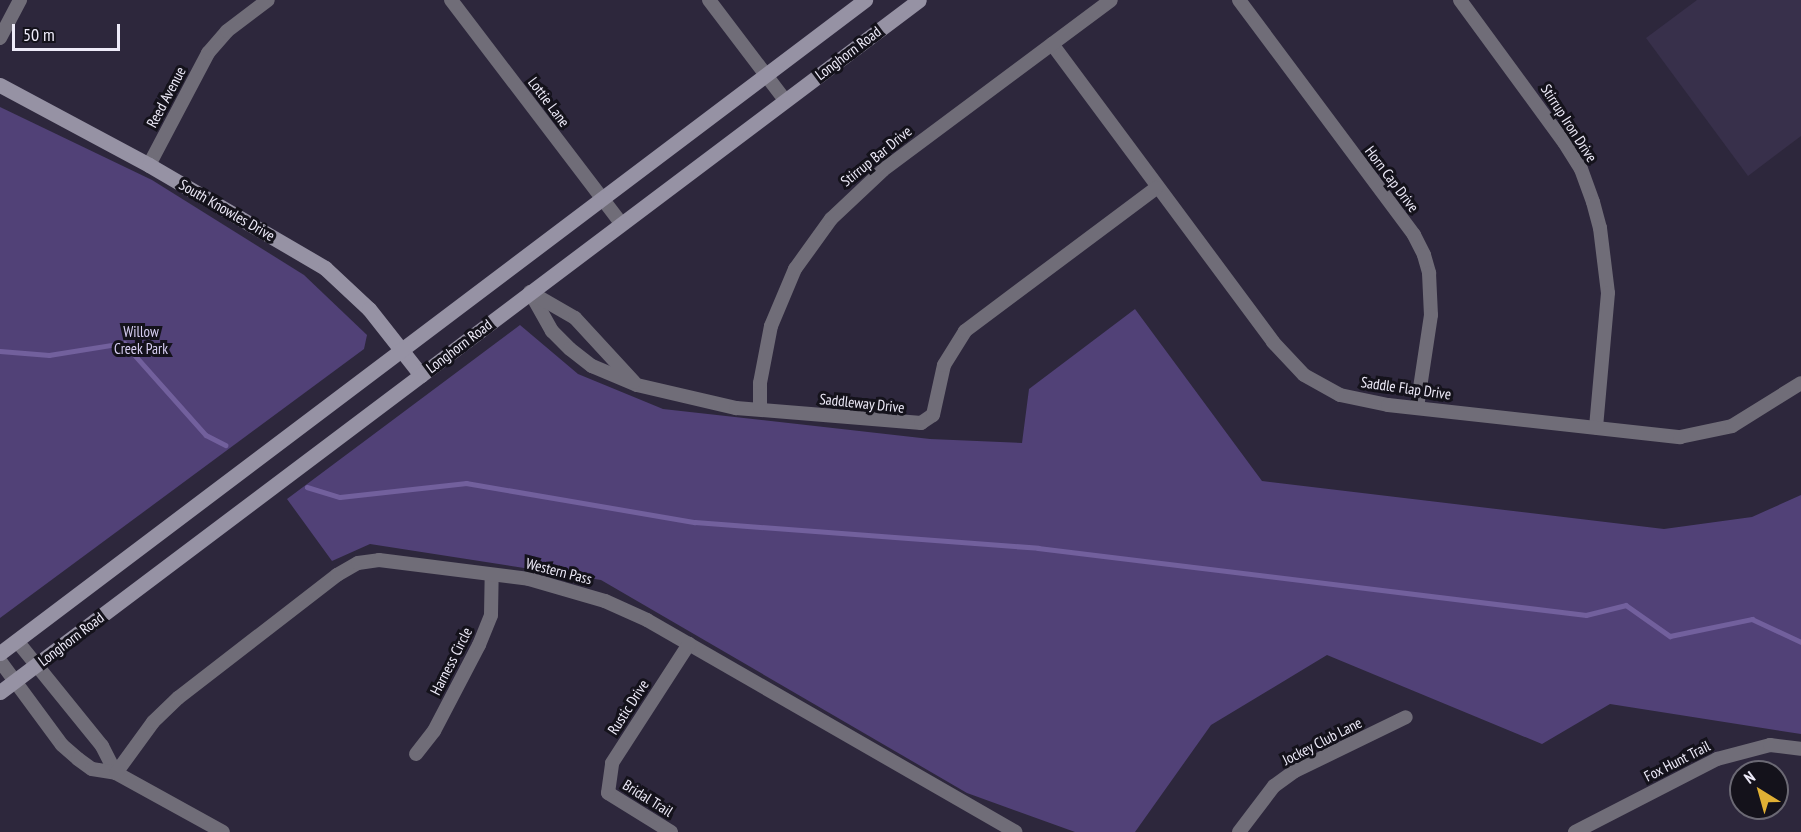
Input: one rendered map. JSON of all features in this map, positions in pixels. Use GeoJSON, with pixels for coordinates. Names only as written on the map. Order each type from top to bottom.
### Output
{"type":"FeatureCollection","features":[{"type":"Feature","properties":{"kind":"main road","name":"Longhorn Road"},"geometry":{"type":"LineString","coordinates":[[0,654],[400,348],[865,0]]}},
{"type":"Feature","properties":{"kind":"main road","name":"Longhorn Road"},"geometry":{"type":"LineString","coordinates":[[0,692],[919,0]]}},
{"type":"Feature","properties":{"kind":"main road","name":"South Knowles Drive"},"geometry":{"type":"LineString","coordinates":[[0,85],[149,165],[325,268],[369,309],[421,375]]}},
{"type":"Feature","properties":{"kind":"street"},"geometry":{"type":"LineString","coordinates":[[0,38],[20,0]]}},
{"type":"Feature","properties":{"kind":"street","name":"Reed Avenue"},"geometry":{"type":"LineString","coordinates":[[149,165],[208,52],[227,31],[268,0]]}},
{"type":"Feature","properties":{"kind":"street","name":"Lottie Lane"},"geometry":{"type":"LineString","coordinates":[[451,0],[621,223]]}},
{"type":"Feature","properties":{"kind":"street"},"geometry":{"type":"LineString","coordinates":[[709,0],[786,100]]}},
{"type":"Feature","properties":{"kind":"street","name":"Stirrup Bar Drive"},"geometry":{"type":"LineString","coordinates":[[760,408],[760,383],[771,326],[795,269],[811,243],[853,195],[883,170],[1112,0]]}},
{"type":"Feature","properties":{"kind":"street","name":"Horn Cap Drive"},"geometry":{"type":"LineString","coordinates":[[1239,0],[1414,235],[1424,255],[1430,282],[1431,315],[1417,408]]}},
{"type":"Feature","properties":{"kind":"street","name":"Stirrup Iron Drive"},"geometry":{"type":"LineString","coordinates":[[1460,0],[1564,142],[1581,169],[1593,202],[1600,228],[1608,293],[1596,427]]}},
{"type":"Feature","properties":{"kind":"street","name":"Saddle Flap Drive"},"geometry":{"type":"LineString","coordinates":[[1052,44],[1156,188],[1273,342],[1304,375],[1340,395],[1417,408],[1680,437],[1706,435],[1756,415],[1801,383]]}},
{"type":"Feature","properties":{"kind":"street","name":"Saddleway Drive"},"geometry":{"type":"LineString","coordinates":[[530,292],[552,331],[570,349],[592,366],[637,385],[699,402],[905,424],[921,423],[933,415],[944,365],[965,331],[1156,188]]}},
{"type":"Feature","properties":{"kind":"street"},"geometry":{"type":"LineString","coordinates":[[530,292],[575,318],[637,385]]}},
{"type":"Feature","properties":{"kind":"street","name":"Western Pass"},"geometry":{"type":"LineString","coordinates":[[116,773],[153,722],[178,698],[358,563],[379,560],[529,579],[584,593],[647,620],[1015,832]]}},
{"type":"Feature","properties":{"kind":"street","name":"Harness Circle"},"geometry":{"type":"LineString","coordinates":[[416,754],[434,731],[479,645],[491,615],[492,576]]}},
{"type":"Feature","properties":{"kind":"street"},"geometry":{"type":"LineString","coordinates":[[17,641],[102,746],[116,773]]}},
{"type":"Feature","properties":{"kind":"street","name":"Rustic Drive"},"geometry":{"type":"LineString","coordinates":[[608,793],[612,763],[689,644]]}},
{"type":"Feature","properties":{"kind":"street"},"geometry":{"type":"LineString","coordinates":[[0,661],[62,745],[92,769],[116,773],[201,827],[223,832]]}},
{"type":"Feature","properties":{"kind":"street","name":"Jockey Club Lane"},"geometry":{"type":"LineString","coordinates":[[1239,832],[1274,786],[1295,771],[1406,717]]}},
{"type":"Feature","properties":{"kind":"street","name":"Fox Hunt Trail"},"geometry":{"type":"LineString","coordinates":[[1575,832],[1717,759],[1770,745],[1801,748]]}},
{"type":"Feature","properties":{"kind":"street","name":"Bridal Trail"},"geometry":{"type":"LineString","coordinates":[[608,793],[671,832]]}},
{"type":"Feature","properties":{"kind":"shaded area"},"geometry":{"type":"Polygon","coordinates":[[[1697,0],[1801,0],[1801,136],[1748,176],[1646,38],[1697,0]]]}},
{"type":"Feature","properties":{"kind":"green space","name":"Willow Creek Park"},"geometry":{"type":"Polygon","coordinates":[[[0,107],[152,180],[304,275],[367,335],[364,349],[0,618],[0,107]]]}},
{"type":"Feature","properties":{"kind":"green space"},"geometry":{"type":"Polygon","coordinates":[[[1135,309],[1262,481],[1664,529],[1752,517],[1801,495],[1801,734],[1610,704],[1542,744],[1327,655],[1211,725],[1135,832],[1075,832],[967,793],[601,580],[370,544],[332,561],[287,499],[520,325],[578,374],[663,409],[930,439],[1022,443],[1029,389],[1135,309]]]}},
{"type":"Feature","properties":{"kind":"waterway"},"geometry":{"type":"LineString","coordinates":[[0,351],[49,355],[124,343],[206,435],[226,445]]}},
{"type":"Feature","properties":{"kind":"waterway"},"geometry":{"type":"LineString","coordinates":[[307,487],[340,497],[466,483],[695,522],[1038,548],[1586,615],[1626,605],[1670,636],[1752,619],[1801,642]]}}]}
